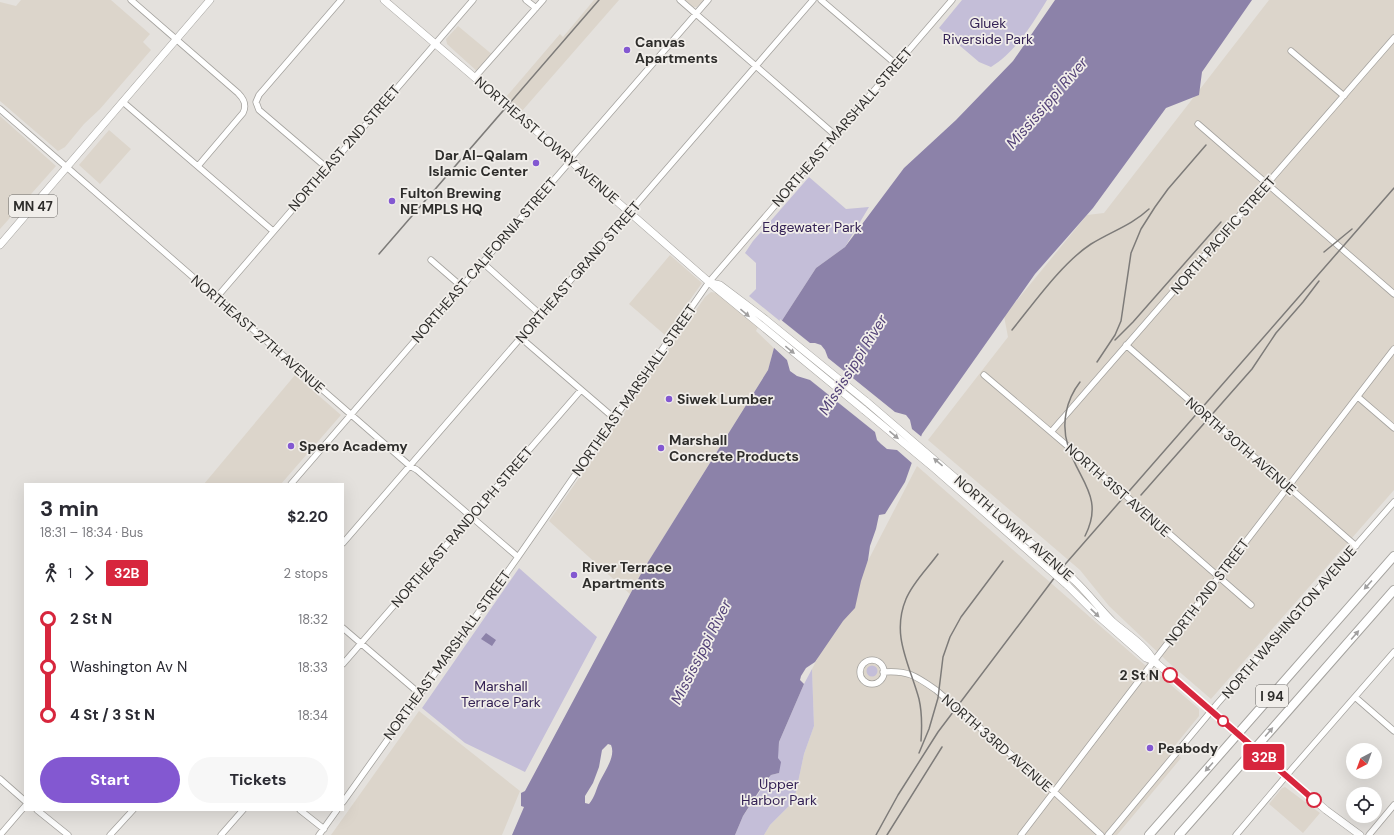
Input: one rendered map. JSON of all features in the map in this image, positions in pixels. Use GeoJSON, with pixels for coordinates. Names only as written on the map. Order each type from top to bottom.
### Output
{"type":"FeatureCollection","features":[{"type":"Feature","properties":{"kind":"highway","name":"I 94"},"geometry":{"type":"LineString","coordinates":[[1149,835],[1394,556]]}},
{"type":"Feature","properties":{"kind":"highway","name":"I 94"},"geometry":{"type":"LineString","coordinates":[[1179,835],[1394,590]]}},
{"type":"Feature","properties":{"kind":"main road","name":"MN 47"},"geometry":{"type":"LineString","coordinates":[[0,245],[210,0]]}},
{"type":"Feature","properties":{"kind":"main road","name":"NORTHEAST LOWRY AVENUE"},"geometry":{"type":"LineString","coordinates":[[384,0],[570,159],[760,326],[864,410]]}},
{"type":"Feature","properties":{"kind":"main road","name":"NORTHEAST LOWRY AVENUE"},"geometry":{"type":"LineString","coordinates":[[709,282],[720,285],[765,319],[867,402]]}},
{"type":"Feature","properties":{"kind":"main road","name":"NORTH LOWRY AVENUE"},"geometry":{"type":"LineString","coordinates":[[867,402],[1073,579],[1088,593],[1113,621],[1149,653],[1154,661],[1326,810],[1360,835]]}},
{"type":"Feature","properties":{"kind":"main road","name":"NORTH LOWRY AVENUE"},"geometry":{"type":"LineString","coordinates":[[864,410],[1067,585],[1096,614],[1146,658],[1154,661]]}},
{"type":"Feature","properties":{"kind":"street"},"geometry":{"type":"LineString","coordinates":[[131,0],[238,93],[245,104],[243,113],[198,166]]}},
{"type":"Feature","properties":{"kind":"street"},"geometry":{"type":"LineString","coordinates":[[326,168],[260,110],[256,102],[259,95],[341,0]]}},
{"type":"Feature","properties":{"kind":"street","name":"NORTHEAST 2ND STREET"},"geometry":{"type":"LineString","coordinates":[[217,297],[326,168],[473,0]]}},
{"type":"Feature","properties":{"kind":"street"},"geometry":{"type":"LineString","coordinates":[[526,0],[536,8]]}},
{"type":"Feature","properties":{"kind":"street"},"geometry":{"type":"LineString","coordinates":[[475,77],[543,0]]}},
{"type":"Feature","properties":{"kind":"street"},"geometry":{"type":"LineString","coordinates":[[680,0],[835,135]]}},
{"type":"Feature","properties":{"kind":"street","name":"NORTHEAST CALIFORNIA STREET"},"geometry":{"type":"LineString","coordinates":[[292,483],[708,0]]}},
{"type":"Feature","properties":{"kind":"street","name":"NORTHEAST GRAND STREET"},"geometry":{"type":"LineString","coordinates":[[344,543],[813,0]]}},
{"type":"Feature","properties":{"kind":"street"},"geometry":{"type":"LineString","coordinates":[[821,0],[896,65]]}},
{"type":"Feature","properties":{"kind":"street","name":"NORTHEAST MARSHALL STREET"},"geometry":{"type":"LineString","coordinates":[[344,801],[518,557],[709,282],[952,0]]}},
{"type":"Feature","properties":{"kind":"street","name":"NORTH PACIFIC STREET"},"geometry":{"type":"LineString","coordinates":[[1051,432],[1394,38]]}},
{"type":"Feature","properties":{"kind":"street"},"geometry":{"type":"LineString","coordinates":[[1292,51],[1344,96]]}},
{"type":"Feature","properties":{"kind":"street"},"geometry":{"type":"LineString","coordinates":[[123,102],[273,231]]}},
{"type":"Feature","properties":{"kind":"street","name":"NORTHEAST 27TH AVENUE"},"geometry":{"type":"LineString","coordinates":[[0,108],[410,466],[417,470],[518,557]]}},
{"type":"Feature","properties":{"kind":"street"},"geometry":{"type":"LineString","coordinates":[[1198,124],[1394,294]]}},
{"type":"Feature","properties":{"kind":"street"},"geometry":{"type":"LineString","coordinates":[[431,260],[462,286]]}},
{"type":"Feature","properties":{"kind":"street"},"geometry":{"type":"LineString","coordinates":[[482,262],[541,314]]}},
{"type":"Feature","properties":{"kind":"street"},"geometry":{"type":"LineString","coordinates":[[521,338],[614,418]]}},
{"type":"Feature","properties":{"kind":"street","name":"NORTH 30TH AVENUE"},"geometry":{"type":"LineString","coordinates":[[1126,345],[1356,546]]}},
{"type":"Feature","properties":{"kind":"street","name":"NORTH 2ND STREET"},"geometry":{"type":"LineString","coordinates":[[1021,835],[1287,486],[1394,350]]}},
{"type":"Feature","properties":{"kind":"street","name":"NORTH 31ST AVENUE"},"geometry":{"type":"LineString","coordinates":[[984,375],[1251,605]]}},
{"type":"Feature","properties":{"kind":"street","name":"NORTHEAST RANDOLPH STREET"},"geometry":{"type":"LineString","coordinates":[[344,663],[581,390]]}},
{"type":"Feature","properties":{"kind":"street"},"geometry":{"type":"LineString","coordinates":[[1358,397],[1394,428]]}},
{"type":"Feature","properties":{"kind":"street","name":"NORTH WASHINGTON AVENUE"},"geometry":{"type":"LineString","coordinates":[[1108,835],[1212,711],[1394,502]]}},
{"type":"Feature","properties":{"kind":"street"},"geometry":{"type":"LineString","coordinates":[[344,629],[420,694]]}},
{"type":"Feature","properties":{"kind":"street"},"geometry":{"type":"LineString","coordinates":[[1236,835],[1394,652]]}},
{"type":"Feature","properties":{"kind":"street"},"geometry":{"type":"LineString","coordinates":[[871,660],[878,662],[883,668],[884,672],[881,680],[874,684],[870,684],[861,678],[860,670],[864,663],[871,660]]}},
{"type":"Feature","properties":{"kind":"street","name":"NORTH 33RD AVENUE"},"geometry":{"type":"LineString","coordinates":[[884,672],[910,674],[918,677],[936,690],[1101,835]]}},
{"type":"Feature","properties":{"kind":"street"},"geometry":{"type":"LineString","coordinates":[[1355,697],[1394,731]]}},
{"type":"Feature","properties":{"kind":"street"},"geometry":{"type":"LineString","coordinates":[[0,779],[24,800]]}},
{"type":"Feature","properties":{"kind":"street"},"geometry":{"type":"LineString","coordinates":[[1369,835],[1394,805]]}},
{"type":"Feature","properties":{"kind":"street"},"geometry":{"type":"LineString","coordinates":[[0,835],[24,807]]}},
{"type":"Feature","properties":{"kind":"street"},"geometry":{"type":"LineString","coordinates":[[38,811],[68,835]]}},
{"type":"Feature","properties":{"kind":"street"},"geometry":{"type":"LineString","coordinates":[[110,835],[132,811]]}},
{"type":"Feature","properties":{"kind":"street"},"geometry":{"type":"LineString","coordinates":[[221,835],[242,811]]}},
{"type":"Feature","properties":{"kind":"street"},"geometry":{"type":"LineString","coordinates":[[301,811],[324,829]]}},
{"type":"Feature","properties":{"kind":"street"},"geometry":{"type":"LineString","coordinates":[[319,835],[336,811]]}},
{"type":"Feature","properties":{"kind":"shaded area"},"geometry":{"type":"Polygon","coordinates":[[[21,0],[111,0],[150,34],[143,42],[151,50],[100,109],[84,124],[65,147],[58,151],[0,101],[0,2],[16,6],[21,0]]]}},
{"type":"Feature","properties":{"kind":"shaded area"},"geometry":{"type":"Polygon","coordinates":[[[594,0],[619,0],[522,111],[506,97],[560,34],[563,37],[594,0]]]}},
{"type":"Feature","properties":{"kind":"shaded area"},"geometry":{"type":"Polygon","coordinates":[[[685,0],[704,0],[697,7],[693,7],[685,0]]]}},
{"type":"Feature","properties":{"kind":"shaded area"},"geometry":{"type":"Polygon","coordinates":[[[1269,0],[1394,0],[1394,490],[1211,699],[1168,662],[1109,606],[1080,570],[928,440],[1008,337],[1004,316],[1087,215],[1104,213],[1269,0]]]}},
{"type":"Feature","properties":{"kind":"shaded area"},"geometry":{"type":"Polygon","coordinates":[[[458,26],[494,56],[479,73],[447,44],[446,39],[458,26]]]}},
{"type":"Feature","properties":{"kind":"shaded area"},"geometry":{"type":"Polygon","coordinates":[[[0,116],[56,166],[0,229],[0,116]]]}},
{"type":"Feature","properties":{"kind":"shaded area"},"geometry":{"type":"Polygon","coordinates":[[[109,130],[131,149],[100,184],[79,165],[109,130]]]}},
{"type":"Feature","properties":{"kind":"shaded area"},"geometry":{"type":"Polygon","coordinates":[[[670,255],[702,283],[665,335],[629,304],[670,255]]]}},
{"type":"Feature","properties":{"kind":"shaded area"},"geometry":{"type":"Polygon","coordinates":[[[711,292],[717,293],[758,327],[756,331],[774,348],[768,370],[643,570],[630,594],[549,521],[705,297],[711,292]]]}},
{"type":"Feature","properties":{"kind":"shaded area"},"geometry":{"type":"Polygon","coordinates":[[[295,375],[341,415],[282,483],[205,483],[295,375]]]}},
{"type":"Feature","properties":{"kind":"shaded area"},"geometry":{"type":"Polygon","coordinates":[[[917,466],[1154,673],[1157,673],[1199,709],[1199,716],[1172,749],[1181,758],[1117,835],[764,835],[770,825],[794,801],[804,754],[814,726],[812,669],[917,466]]]}},
{"type":"Feature","properties":{"kind":"shaded area"},"geometry":{"type":"Polygon","coordinates":[[[419,711],[520,791],[502,835],[331,835],[419,711]]]}},
{"type":"Feature","properties":{"kind":"shaded area"},"geometry":{"type":"Polygon","coordinates":[[[1285,787],[1320,813],[1303,833],[1269,804],[1282,788],[1285,787]]]}},
{"type":"Feature","properties":{"kind":"green space","name":"Gluek Riverside Park"},"geometry":{"type":"Polygon","coordinates":[[[962,0],[1047,0],[1016,46],[991,67],[979,62],[939,28],[962,0]]]}},
{"type":"Feature","properties":{"kind":"green space","name":"Edgewater Park"},"geometry":{"type":"Polygon","coordinates":[[[809,177],[846,209],[869,207],[845,247],[816,268],[781,322],[749,296],[756,289],[756,263],[745,253],[753,241],[809,177]]]}},
{"type":"Feature","properties":{"kind":"green space","name":"Marshall Terrace Park"},"geometry":{"type":"Polygon","coordinates":[[[519,568],[597,637],[525,772],[465,743],[422,708],[519,568]]]}},
{"type":"Feature","properties":{"kind":"green space"},"geometry":{"type":"Polygon","coordinates":[[[872,665],[876,667],[878,671],[876,675],[872,677],[868,675],[866,671],[868,667],[872,665]]]}},
{"type":"Feature","properties":{"kind":"green space","name":"Upper Harbor Park"},"geometry":{"type":"Polygon","coordinates":[[[812,669],[814,726],[804,754],[794,801],[770,825],[764,835],[735,835],[743,816],[771,775],[779,773],[777,758],[779,742],[812,669]]]}},
{"type":"Feature","properties":{"kind":"water","name":"Mississippi River"},"geometry":{"type":"Polygon","coordinates":[[[1055,0],[1252,0],[1202,72],[1199,95],[1166,108],[1093,208],[1035,274],[922,434],[905,482],[885,514],[879,515],[855,608],[843,621],[815,662],[806,668],[801,676],[800,680],[804,684],[779,742],[778,758],[781,762],[779,773],[771,775],[765,782],[743,816],[735,835],[512,835],[524,807],[521,806],[521,793],[525,791],[643,570],[768,370],[781,322],[816,268],[845,247],[904,168],[956,120],[1013,61],[1055,0]],[[608,744],[602,750],[599,767],[593,783],[585,796],[585,803],[589,804],[594,796],[611,759],[611,745],[608,744]]]}},
{"type":"Feature","properties":{"kind":"water"},"geometry":{"type":"Polygon","coordinates":[[[486,633],[496,640],[492,646],[481,639],[486,633]]]}},
{"type":"Feature","properties":{"kind":"pier"},"geometry":{"type":"Polygon","coordinates":[[[780,319],[810,343],[821,345],[828,358],[895,412],[906,415],[910,420],[912,429],[923,438],[913,464],[897,450],[887,449],[877,440],[875,432],[810,380],[797,376],[790,371],[787,360],[772,346],[780,319]]]}},
{"type":"Feature","properties":{"kind":"railway"},"geometry":{"type":"LineString","coordinates":[[379,254],[599,0]]}},
{"type":"Feature","properties":{"kind":"railway"},"geometry":{"type":"LineString","coordinates":[[1097,362],[1115,335],[1121,321],[1131,253],[1141,229],[1168,189],[1206,145]]}},
{"type":"Feature","properties":{"kind":"railway"},"geometry":{"type":"LineString","coordinates":[[876,835],[898,795],[938,732],[1061,569],[1394,188]]}},
{"type":"Feature","properties":{"kind":"railway"},"geometry":{"type":"LineString","coordinates":[[1012,330],[1059,272],[1080,252],[1091,244],[1135,220],[1149,209]]}},
{"type":"Feature","properties":{"kind":"railway"},"geometry":{"type":"LineString","coordinates":[[1115,340],[1133,322],[1221,222]]}},
{"type":"Feature","properties":{"kind":"railway"},"geometry":{"type":"LineString","coordinates":[[1324,252],[1352,229]]}},
{"type":"Feature","properties":{"kind":"railway"},"geometry":{"type":"LineString","coordinates":[[1141,495],[1252,369],[1276,333],[1319,281]]}},
{"type":"Feature","properties":{"kind":"railway"},"geometry":{"type":"LineString","coordinates":[[1080,382],[1068,404],[1065,429],[1072,458],[1088,489],[1091,499],[1092,510],[1085,536]]}},
{"type":"Feature","properties":{"kind":"railway"},"geometry":{"type":"LineString","coordinates":[[921,741],[922,720],[920,704],[903,649],[900,625],[902,612],[909,593],[938,554]]}},
{"type":"Feature","properties":{"kind":"railway"},"geometry":{"type":"LineString","coordinates":[[919,753],[929,729],[938,698],[943,657],[950,637],[961,617],[1003,561]]}},
{"type":"Feature","properties":{"kind":"railway"},"geometry":{"type":"LineString","coordinates":[[887,835],[942,747]]}},
{"type":"Feature","properties":{"kind":"bus line","name":"32B"},"geometry":{"type":"LineString","coordinates":[[1170,675],[1314,800]]}},
{"type":"Feature","properties":{"kind":"place","name":"Canvas Apartments"},"geometry":{"type":"Point","coordinates":[627,50]}},
{"type":"Feature","properties":{"kind":"place","name":"Dar Al-Qalam Islamic Center"},"geometry":{"type":"Point","coordinates":[536,163]}},
{"type":"Feature","properties":{"kind":"place","name":"Fulton Brewing NE MPLS HQ"},"geometry":{"type":"Point","coordinates":[392,201]}},
{"type":"Feature","properties":{"kind":"place","name":"Siwek Lumber"},"geometry":{"type":"Point","coordinates":[669,399]}},
{"type":"Feature","properties":{"kind":"place","name":"Spero Academy"},"geometry":{"type":"Point","coordinates":[291,446]}},
{"type":"Feature","properties":{"kind":"place","name":"Marshall Concrete Products"},"geometry":{"type":"Point","coordinates":[661,448]}},
{"type":"Feature","properties":{"kind":"place","name":"River Terrace Apartments"},"geometry":{"type":"Point","coordinates":[574,575]}},
{"type":"Feature","properties":{"kind":"place","name":"2 St N"},"geometry":{"type":"Point","coordinates":[1170,675]}},
{"type":"Feature","properties":{"kind":"place","name":"Peabody"},"geometry":{"type":"Point","coordinates":[1150,748]}}]}
